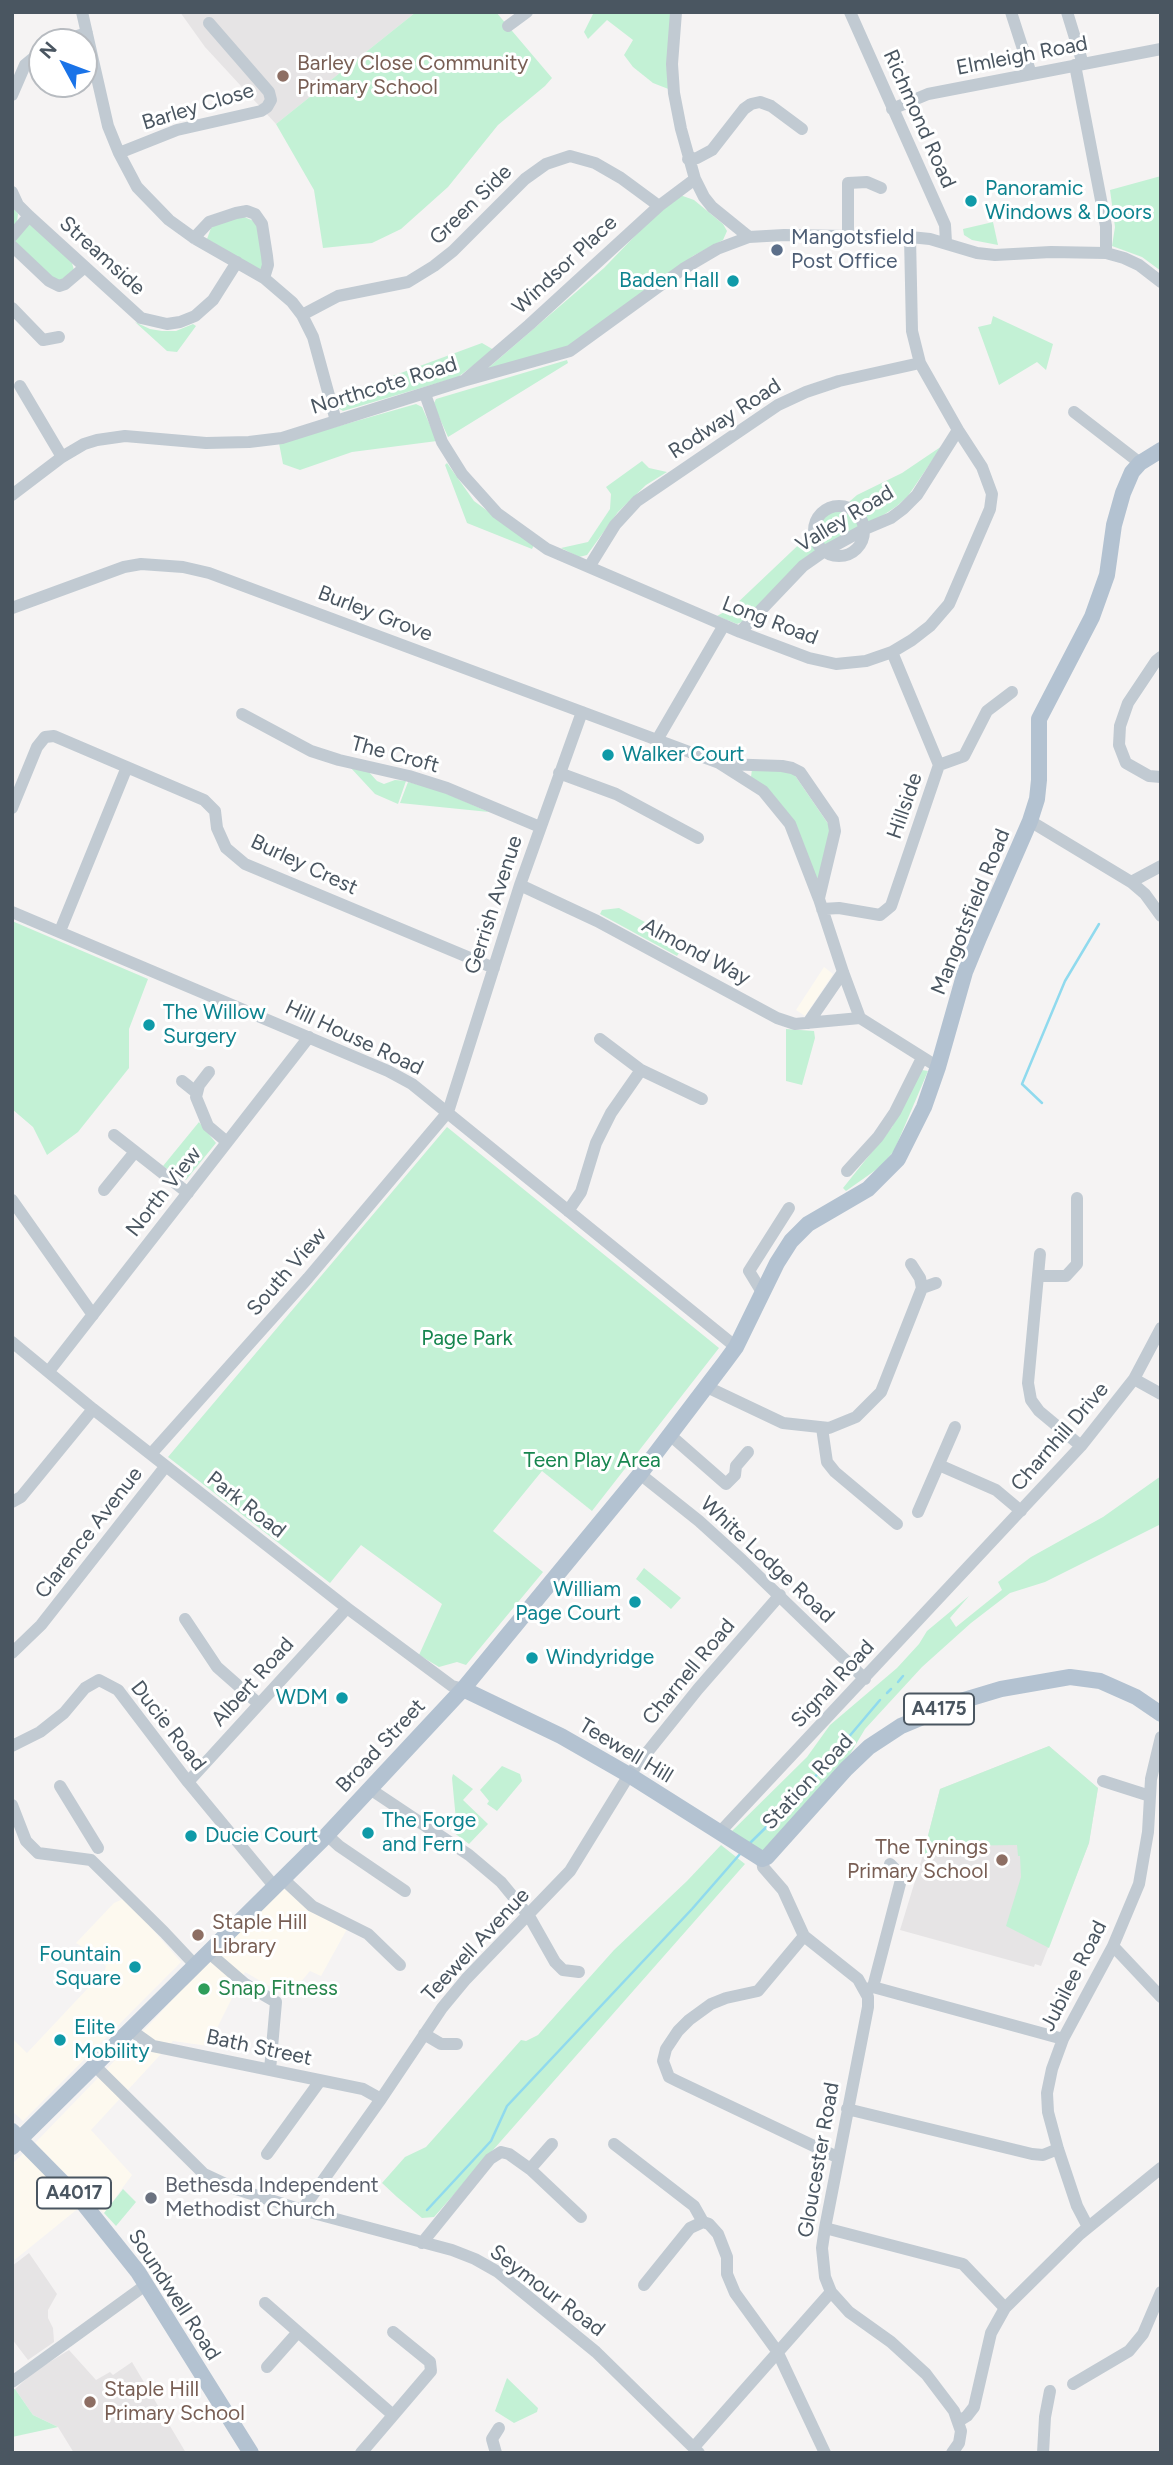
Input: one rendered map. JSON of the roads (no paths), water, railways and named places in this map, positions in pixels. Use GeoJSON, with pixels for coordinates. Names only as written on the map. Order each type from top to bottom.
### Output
{"type":"FeatureCollection","features":[{"type":"Feature","properties":{"kind":"main road","name":"Mangotsfield Road"},"geometry":{"type":"LineString","coordinates":[[736,1347],[777,1263],[791,1241],[808,1224],[868,1189],[898,1159],[909,1140],[938,1067],[965,972],[1037,799],[1039,719],[1092,617],[1107,575],[1114,525],[1132,472],[1140,463],[1161,450]]}},
{"type":"Feature","properties":{"kind":"main road","name":"Broad Street"},"geometry":{"type":"LineString","coordinates":[[15,2139],[132,2031],[327,1835],[463,1689],[640,1474],[736,1347]]}},
{"type":"Feature","properties":{"kind":"main road","name":"Station Road"},"geometry":{"type":"LineString","coordinates":[[757,1856],[767,1857],[869,1747],[901,1726],[961,1701],[1001,1689],[1070,1677],[1100,1681],[1136,1697],[1161,1714]]}},
{"type":"Feature","properties":{"kind":"main road","name":"Teewell Hill"},"geometry":{"type":"LineString","coordinates":[[463,1689],[561,1736],[629,1775],[757,1856]]}},
{"type":"Feature","properties":{"kind":"main road","name":"Soundwell Road"},"geometry":{"type":"LineString","coordinates":[[15,2139],[83,2203],[147,2284],[251,2453]]}},
{"type":"Feature","properties":{"kind":"street"},"geometry":{"type":"LineString","coordinates":[[508,26],[527,12]]}},
{"type":"Feature","properties":{"kind":"street"},"geometry":{"type":"LineString","coordinates":[[676,12],[672,64],[674,93],[688,159],[704,197],[712,207],[749,237],[910,237],[946,242],[977,253],[995,255],[1106,253],[1139,265],[1161,282]]}},
{"type":"Feature","properties":{"kind":"street","name":"Richmond Road"},"geometry":{"type":"LineString","coordinates":[[850,12],[945,225],[946,242]]}},
{"type":"Feature","properties":{"kind":"street"},"geometry":{"type":"LineString","coordinates":[[1011,12],[1031,74]]}},
{"type":"Feature","properties":{"kind":"street"},"geometry":{"type":"LineString","coordinates":[[1067,12],[1079,64],[1106,226],[1106,253]]}},
{"type":"Feature","properties":{"kind":"street","name":"Barley Close"},"geometry":{"type":"LineString","coordinates":[[120,153],[177,130],[261,111],[267,107],[271,100],[269,92],[209,23]]}},
{"type":"Feature","properties":{"kind":"street","name":"Elmleigh Road"},"geometry":{"type":"LineString","coordinates":[[892,109],[928,94],[1161,49]]}},
{"type":"Feature","properties":{"kind":"street"},"geometry":{"type":"LineString","coordinates":[[12,95],[28,63]]}},
{"type":"Feature","properties":{"kind":"street"},"geometry":{"type":"LineString","coordinates":[[98,82],[108,126],[137,187],[154,206],[194,238],[280,290],[302,315],[313,337],[335,421]]}},
{"type":"Feature","properties":{"kind":"street"},"geometry":{"type":"LineString","coordinates":[[688,159],[697,158],[712,150],[737,117],[751,104],[760,102],[771,106],[802,128]]}},
{"type":"Feature","properties":{"kind":"street","name":"Green Side"},"geometry":{"type":"LineString","coordinates":[[302,315],[338,296],[408,282],[453,251],[526,179],[546,164],[570,156],[595,163],[659,205]]}},
{"type":"Feature","properties":{"kind":"street","name":"Windsor Place"},"geometry":{"type":"LineString","coordinates":[[463,381],[529,326],[659,205],[695,179]]}},
{"type":"Feature","properties":{"kind":"street"},"geometry":{"type":"LineString","coordinates":[[848,236],[848,183],[867,182],[881,188]]}},
{"type":"Feature","properties":{"kind":"street","name":"Streamside"},"geometry":{"type":"LineString","coordinates":[[12,192],[18,205],[29,216],[141,318],[167,324],[180,322],[203,310],[213,300],[237,262]]}},
{"type":"Feature","properties":{"kind":"street"},"geometry":{"type":"LineString","coordinates":[[194,238],[209,222],[236,212],[247,211],[255,214],[262,225],[267,256],[268,265],[264,278]]}},
{"type":"Feature","properties":{"kind":"street"},"geometry":{"type":"LineString","coordinates":[[12,236],[29,216]]}},
{"type":"Feature","properties":{"kind":"street","name":"Northcote Road"},"geometry":{"type":"LineString","coordinates":[[15,489],[85,444],[112,436],[206,443],[282,438],[463,381],[570,351],[683,269],[717,249],[749,237]]}},
{"type":"Feature","properties":{"kind":"street","name":"Long Road"},"geometry":{"type":"LineString","coordinates":[[425,394],[442,442],[462,474],[497,513],[547,549],[740,632],[809,658],[836,664],[866,661],[892,652],[930,626],[949,604],[990,509],[992,494],[988,480],[920,363],[912,331],[910,237]]}},
{"type":"Feature","properties":{"kind":"street"},"geometry":{"type":"LineString","coordinates":[[12,246],[49,281],[59,286],[85,267]]}},
{"type":"Feature","properties":{"kind":"street"},"geometry":{"type":"LineString","coordinates":[[12,308],[43,340],[59,337]]}},
{"type":"Feature","properties":{"kind":"street","name":"Rodway Road"},"geometry":{"type":"LineString","coordinates":[[589,568],[615,525],[637,501],[778,405],[839,381],[920,363]]}},
{"type":"Feature","properties":{"kind":"street"},"geometry":{"type":"LineString","coordinates":[[20,386],[62,457]]}},
{"type":"Feature","properties":{"kind":"street"},"geometry":{"type":"LineString","coordinates":[[1074,412],[1140,463]]}},
{"type":"Feature","properties":{"kind":"street","name":"Valley Road"},"geometry":{"type":"LineString","coordinates":[[740,632],[787,581],[823,552],[891,518],[917,495],[958,430]]}},
{"type":"Feature","properties":{"kind":"street"},"geometry":{"type":"LineString","coordinates":[[823,552],[814,538],[814,528],[824,510],[834,506],[852,509],[860,516],[865,529]]}},
{"type":"Feature","properties":{"kind":"street","name":"Burley Grove"},"geometry":{"type":"LineString","coordinates":[[12,608],[124,567],[141,564],[183,567],[222,577],[719,763],[764,791],[790,824],[860,1018]]}},
{"type":"Feature","properties":{"kind":"street"},"geometry":{"type":"LineString","coordinates":[[657,740],[724,625]]}},
{"type":"Feature","properties":{"kind":"street","name":"Hillside"},"geometry":{"type":"LineString","coordinates":[[821,904],[880,915],[891,906],[939,765],[892,652]]}},
{"type":"Feature","properties":{"kind":"street"},"geometry":{"type":"LineString","coordinates":[[1161,657],[1128,703],[1120,726],[1119,745],[1126,763],[1149,776],[1161,777]]}},
{"type":"Feature","properties":{"kind":"street"},"geometry":{"type":"LineString","coordinates":[[939,765],[964,756],[987,711],[1012,692]]}},
{"type":"Feature","properties":{"kind":"street","name":"Gerrish Avenue"},"geometry":{"type":"LineString","coordinates":[[448,1112],[520,885],[582,712]]}},
{"type":"Feature","properties":{"kind":"street","name":"The Croft"},"geometry":{"type":"LineString","coordinates":[[242,714],[311,751],[447,788],[540,827]]}},
{"type":"Feature","properties":{"kind":"street","name":"Burley Crest"},"geometry":{"type":"LineString","coordinates":[[12,808],[37,747],[45,737],[54,736],[204,800],[215,811],[217,828],[226,848],[245,864],[494,968]]}},
{"type":"Feature","properties":{"kind":"street","name":"Burley Grove"},"geometry":{"type":"LineString","coordinates":[[719,763],[782,766],[800,772],[833,820],[835,831],[821,904]]}},
{"type":"Feature","properties":{"kind":"street"},"geometry":{"type":"LineString","coordinates":[[60,931],[127,767]]}},
{"type":"Feature","properties":{"kind":"street"},"geometry":{"type":"LineString","coordinates":[[559,773],[616,794],[698,838]]}},
{"type":"Feature","properties":{"kind":"street"},"geometry":{"type":"LineString","coordinates":[[1030,821],[1131,882],[1145,894],[1161,916]]}},
{"type":"Feature","properties":{"kind":"street"},"geometry":{"type":"LineString","coordinates":[[1131,882],[1161,866]]}},
{"type":"Feature","properties":{"kind":"street","name":"Almond Way"},"geometry":{"type":"LineString","coordinates":[[520,885],[597,921],[777,1018],[795,1024],[860,1018]]}},
{"type":"Feature","properties":{"kind":"street","name":"Hill House Road"},"geometry":{"type":"LineString","coordinates":[[12,912],[309,1037],[412,1084],[736,1347]]}},
{"type":"Feature","properties":{"kind":"street"},"geometry":{"type":"LineString","coordinates":[[808,1023],[843,972]]}},
{"type":"Feature","properties":{"kind":"street"},"geometry":{"type":"LineString","coordinates":[[860,1018],[938,1067]]}},
{"type":"Feature","properties":{"kind":"street","name":"North View"},"geometry":{"type":"LineString","coordinates":[[49,1371],[309,1037]]}},
{"type":"Feature","properties":{"kind":"street"},"geometry":{"type":"LineString","coordinates":[[600,1039],[642,1070],[702,1100]]}},
{"type":"Feature","properties":{"kind":"street"},"geometry":{"type":"LineString","coordinates":[[847,1171],[878,1137],[895,1112],[922,1058]]}},
{"type":"Feature","properties":{"kind":"street"},"geometry":{"type":"LineString","coordinates":[[568,1211],[581,1192],[596,1143],[611,1113],[642,1070]]}},
{"type":"Feature","properties":{"kind":"street"},"geometry":{"type":"LineString","coordinates":[[209,1073],[199,1085],[197,1093],[204,1120],[227,1142]]}},
{"type":"Feature","properties":{"kind":"street"},"geometry":{"type":"LineString","coordinates":[[181,1081],[197,1093]]}},
{"type":"Feature","properties":{"kind":"street","name":"South View"},"geometry":{"type":"LineString","coordinates":[[151,1454],[308,1278],[448,1112]]}},
{"type":"Feature","properties":{"kind":"street"},"geometry":{"type":"LineString","coordinates":[[114,1135],[188,1193]]}},
{"type":"Feature","properties":{"kind":"street"},"geometry":{"type":"LineString","coordinates":[[104,1190],[134,1153]]}},
{"type":"Feature","properties":{"kind":"street"},"geometry":{"type":"LineString","coordinates":[[1039,1276],[1066,1276],[1077,1264],[1077,1198]]}},
{"type":"Feature","properties":{"kind":"street"},"geometry":{"type":"LineString","coordinates":[[12,1200],[93,1315]]}},
{"type":"Feature","properties":{"kind":"street"},"geometry":{"type":"LineString","coordinates":[[763,1294],[748,1271],[789,1208]]}},
{"type":"Feature","properties":{"kind":"street"},"geometry":{"type":"LineString","coordinates":[[1040,1254],[1028,1383],[1031,1400],[1039,1411],[1081,1447]]}},
{"type":"Feature","properties":{"kind":"street"},"geometry":{"type":"LineString","coordinates":[[706,1387],[783,1423],[822,1428],[839,1426],[856,1417],[881,1392],[922,1288],[920,1278],[911,1264]]}},
{"type":"Feature","properties":{"kind":"street"},"geometry":{"type":"LineString","coordinates":[[922,1288],[936,1283]]}},
{"type":"Feature","properties":{"kind":"street","name":"Charnhill Drive"},"geometry":{"type":"LineString","coordinates":[[974,1562],[1081,1447],[1135,1378],[1161,1328]]}},
{"type":"Feature","properties":{"kind":"street","name":"Park Road"},"geometry":{"type":"LineString","coordinates":[[12,1342],[165,1467],[347,1608],[452,1686],[463,1689]]}},
{"type":"Feature","properties":{"kind":"street"},"geometry":{"type":"LineString","coordinates":[[1135,1378],[1161,1394]]}},
{"type":"Feature","properties":{"kind":"street"},"geometry":{"type":"LineString","coordinates":[[12,1502],[22,1497],[93,1409]]}},
{"type":"Feature","properties":{"kind":"street"},"geometry":{"type":"LineString","coordinates":[[918,1512],[955,1427]]}},
{"type":"Feature","properties":{"kind":"street"},"geometry":{"type":"LineString","coordinates":[[822,1428],[827,1462],[835,1472],[897,1524]]}},
{"type":"Feature","properties":{"kind":"street"},"geometry":{"type":"LineString","coordinates":[[670,1435],[726,1484],[748,1452]]}},
{"type":"Feature","properties":{"kind":"street"},"geometry":{"type":"LineString","coordinates":[[939,1465],[996,1490],[1021,1511]]}},
{"type":"Feature","properties":{"kind":"street","name":"Clarence Avenue"},"geometry":{"type":"LineString","coordinates":[[12,1653],[41,1625],[165,1467]]}},
{"type":"Feature","properties":{"kind":"street","name":"White Lodge Road"},"geometry":{"type":"LineString","coordinates":[[640,1474],[699,1521],[780,1595],[865,1679]]}},
{"type":"Feature","properties":{"kind":"street"},"geometry":{"type":"LineString","coordinates":[[872,1520],[880,1510]]}},
{"type":"Feature","properties":{"kind":"street","name":"Signal Road"},"geometry":{"type":"LineString","coordinates":[[723,1835],[974,1562]]}},
{"type":"Feature","properties":{"kind":"street","name":"Charnell Road"},"geometry":{"type":"LineString","coordinates":[[629,1775],[698,1689],[780,1595]]}},
{"type":"Feature","properties":{"kind":"street","name":"Albert Road"},"geometry":{"type":"LineString","coordinates":[[188,1782],[347,1608]]}},
{"type":"Feature","properties":{"kind":"street"},"geometry":{"type":"LineString","coordinates":[[185,1619],[217,1667],[259,1704]]}},
{"type":"Feature","properties":{"kind":"street","name":"Ducie Road"},"geometry":{"type":"LineString","coordinates":[[12,1746],[40,1732],[64,1713],[85,1688],[99,1680],[118,1690],[188,1782],[278,1882],[312,1906],[368,1934],[400,1965]]}},
{"type":"Feature","properties":{"kind":"street","name":"Jubilee Road"},"geometry":{"type":"LineString","coordinates":[[1088,2227],[1077,2206],[1058,2149],[1047,2099],[1052,2068],[1063,2039],[1113,1946],[1139,1884],[1154,1832],[1150,1796],[1156,1778],[1161,1737]]}},
{"type":"Feature","properties":{"kind":"street","name":"Teewell Avenue"},"geometry":{"type":"LineString","coordinates":[[302,2210],[442,2008],[466,1979],[570,1871],[629,1775]]}},
{"type":"Feature","properties":{"kind":"street"},"geometry":{"type":"LineString","coordinates":[[1103,1781],[1150,1796]]}},
{"type":"Feature","properties":{"kind":"street"},"geometry":{"type":"LineString","coordinates":[[60,1786],[98,1848]]}},
{"type":"Feature","properties":{"kind":"street"},"geometry":{"type":"LineString","coordinates":[[370,1790],[469,1855],[501,1882],[528,1916],[555,1962],[563,1970],[579,1972]]}},
{"type":"Feature","properties":{"kind":"street"},"geometry":{"type":"LineString","coordinates":[[12,1805],[26,1841],[38,1853],[91,1860],[195,1965]]}},
{"type":"Feature","properties":{"kind":"street"},"geometry":{"type":"LineString","coordinates":[[327,1835],[405,1891]]}},
{"type":"Feature","properties":{"kind":"street"},"geometry":{"type":"LineString","coordinates":[[91,1860],[105,1836]]}},
{"type":"Feature","properties":{"kind":"street"},"geometry":{"type":"LineString","coordinates":[[757,1856],[762,1867],[783,1890],[804,1936],[869,1988],[1045,2032],[1063,2039]]}},
{"type":"Feature","properties":{"kind":"street","name":"Gloucester Road"},"geometry":{"type":"LineString","coordinates":[[831,2292],[822,2248],[837,2157],[868,2007],[869,1988],[902,1876],[890,1864]]}},
{"type":"Feature","properties":{"kind":"street"},"geometry":{"type":"LineString","coordinates":[[804,1936],[758,1991],[718,2001],[689,2020],[666,2049],[663,2061],[669,2077],[837,2157]]}},
{"type":"Feature","properties":{"kind":"street"},"geometry":{"type":"LineString","coordinates":[[386,1951],[397,1941]]}},
{"type":"Feature","properties":{"kind":"street"},"geometry":{"type":"LineString","coordinates":[[1113,1946],[1161,1997]]}},
{"type":"Feature","properties":{"kind":"street"},"geometry":{"type":"LineString","coordinates":[[208,1952],[245,1984],[276,2002],[270,2070]]}},
{"type":"Feature","properties":{"kind":"street","name":"Bath Street"},"geometry":{"type":"LineString","coordinates":[[132,2031],[153,2046],[363,2089],[381,2099]]}},
{"type":"Feature","properties":{"kind":"street"},"geometry":{"type":"LineString","coordinates":[[424,2034],[441,2044],[457,2044]]}},
{"type":"Feature","properties":{"kind":"street","name":"Seymour Road"},"geometry":{"type":"LineString","coordinates":[[95,2066],[204,2174],[236,2189],[302,2210],[464,2254],[498,2272],[596,2352],[696,2450]]}},
{"type":"Feature","properties":{"kind":"street"},"geometry":{"type":"LineString","coordinates":[[267,2154],[320,2081]]}},
{"type":"Feature","properties":{"kind":"street"},"geometry":{"type":"LineString","coordinates":[[847,2109],[1032,2154],[1043,2155],[1058,2149]]}},
{"type":"Feature","properties":{"kind":"street"},"geometry":{"type":"LineString","coordinates":[[530,2169],[552,2144]]}},
{"type":"Feature","properties":{"kind":"street"},"geometry":{"type":"LineString","coordinates":[[614,2144],[694,2206],[703,2222],[709,2224],[718,2234],[727,2257],[727,2274],[735,2293],[777,2351],[825,2453]]}},
{"type":"Feature","properties":{"kind":"street"},"geometry":{"type":"LineString","coordinates":[[422,2243],[496,2154],[501,2152],[509,2154],[530,2169],[581,2217]]}},
{"type":"Feature","properties":{"kind":"street"},"geometry":{"type":"LineString","coordinates":[[959,2421],[974,2407],[991,2333],[1005,2308],[1088,2227],[1161,2168]]}},
{"type":"Feature","properties":{"kind":"street"},"geometry":{"type":"LineString","coordinates":[[644,2285],[690,2228],[703,2222]]}},
{"type":"Feature","properties":{"kind":"street"},"geometry":{"type":"LineString","coordinates":[[825,2228],[963,2264],[1005,2308]]}},
{"type":"Feature","properties":{"kind":"street"},"geometry":{"type":"LineString","coordinates":[[12,2382],[147,2284]]}},
{"type":"Feature","properties":{"kind":"street"},"geometry":{"type":"LineString","coordinates":[[696,2450],[777,2351],[831,2292],[849,2312],[891,2342],[926,2374],[959,2421],[960,2437],[952,2453]]}},
{"type":"Feature","properties":{"kind":"street"},"geometry":{"type":"LineString","coordinates":[[1073,2384],[1129,2351],[1143,2334],[1161,2292]]}},
{"type":"Feature","properties":{"kind":"street"},"geometry":{"type":"LineString","coordinates":[[265,2303],[393,2415]]}},
{"type":"Feature","properties":{"kind":"street"},"geometry":{"type":"LineString","coordinates":[[267,2367],[298,2332]]}},
{"type":"Feature","properties":{"kind":"street"},"geometry":{"type":"LineString","coordinates":[[361,2453],[431,2371],[430,2362],[393,2332]]}},
{"type":"Feature","properties":{"kind":"street"},"geometry":{"type":"LineString","coordinates":[[1043,2453],[1050,2391]]}},
{"type":"Feature","properties":{"kind":"street"},"geometry":{"type":"LineString","coordinates":[[496,2453],[492,2440],[499,2428]]}},
{"type":"Feature","properties":{"kind":"waterway"},"geometry":{"type":"LineString","coordinates":[[1042,1103],[1022,1084],[1065,981],[1099,924]]}},
{"type":"Feature","properties":{"kind":"waterway"},"geometry":{"type":"LineString","coordinates":[[898,1682],[903,1676]]}},
{"type":"Feature","properties":{"kind":"waterway"},"geometry":{"type":"LineString","coordinates":[[887,1693],[891,1689]]}},
{"type":"Feature","properties":{"kind":"waterway"},"geometry":{"type":"LineString","coordinates":[[749,1844],[803,1791],[880,1700]]}},
{"type":"Feature","properties":{"kind":"waterway"},"geometry":{"type":"LineString","coordinates":[[427,2210],[491,2141],[507,2106],[740,1854]]}},
{"type":"Feature","properties":{"kind":"place","name":"Barley Close Community Primary School"},"geometry":{"type":"Point","coordinates":[283,76]}},
{"type":"Feature","properties":{"kind":"place","name":"Panoramic Windows & Doors"},"geometry":{"type":"Point","coordinates":[971,201]}},
{"type":"Feature","properties":{"kind":"place","name":"Mangotsfield Post Office"},"geometry":{"type":"Point","coordinates":[777,250]}},
{"type":"Feature","properties":{"kind":"place","name":"Baden Hall"},"geometry":{"type":"Point","coordinates":[733,281]}},
{"type":"Feature","properties":{"kind":"place","name":"Walker Court"},"geometry":{"type":"Point","coordinates":[608,755]}},
{"type":"Feature","properties":{"kind":"place","name":"The Willow Surgery"},"geometry":{"type":"Point","coordinates":[149,1025]}},
{"type":"Feature","properties":{"kind":"place","name":"William Page Court"},"geometry":{"type":"Point","coordinates":[635,1602]}},
{"type":"Feature","properties":{"kind":"place","name":"Windyridge"},"geometry":{"type":"Point","coordinates":[532,1658]}},
{"type":"Feature","properties":{"kind":"place","name":"WDM"},"geometry":{"type":"Point","coordinates":[342,1698]}},
{"type":"Feature","properties":{"kind":"place","name":"The Forge and Fern"},"geometry":{"type":"Point","coordinates":[368,1833]}},
{"type":"Feature","properties":{"kind":"place","name":"Ducie Court"},"geometry":{"type":"Point","coordinates":[191,1836]}},
{"type":"Feature","properties":{"kind":"place","name":"The Tynings Primary School"},"geometry":{"type":"Point","coordinates":[1002,1860]}},
{"type":"Feature","properties":{"kind":"place","name":"Staple Hill Library"},"geometry":{"type":"Point","coordinates":[198,1935]}},
{"type":"Feature","properties":{"kind":"place","name":"Fountain Square"},"geometry":{"type":"Point","coordinates":[135,1967]}},
{"type":"Feature","properties":{"kind":"place","name":"Snap Fitness"},"geometry":{"type":"Point","coordinates":[204,1989]}},
{"type":"Feature","properties":{"kind":"place","name":"Elite Mobility"},"geometry":{"type":"Point","coordinates":[60,2040]}},
{"type":"Feature","properties":{"kind":"place","name":"Bethesda Independent Methodist Church"},"geometry":{"type":"Point","coordinates":[151,2198]}},
{"type":"Feature","properties":{"kind":"place","name":"Staple Hill Primary School"},"geometry":{"type":"Point","coordinates":[90,2402]}},
{"type":"Feature","properties":{"kind":"park label","name":"Page Park"},"geometry":{"type":"Point","coordinates":[467,1339]}},
{"type":"Feature","properties":{"kind":"park label","name":"Teen Play Area"},"geometry":{"type":"Point","coordinates":[592,1461]}}]}
